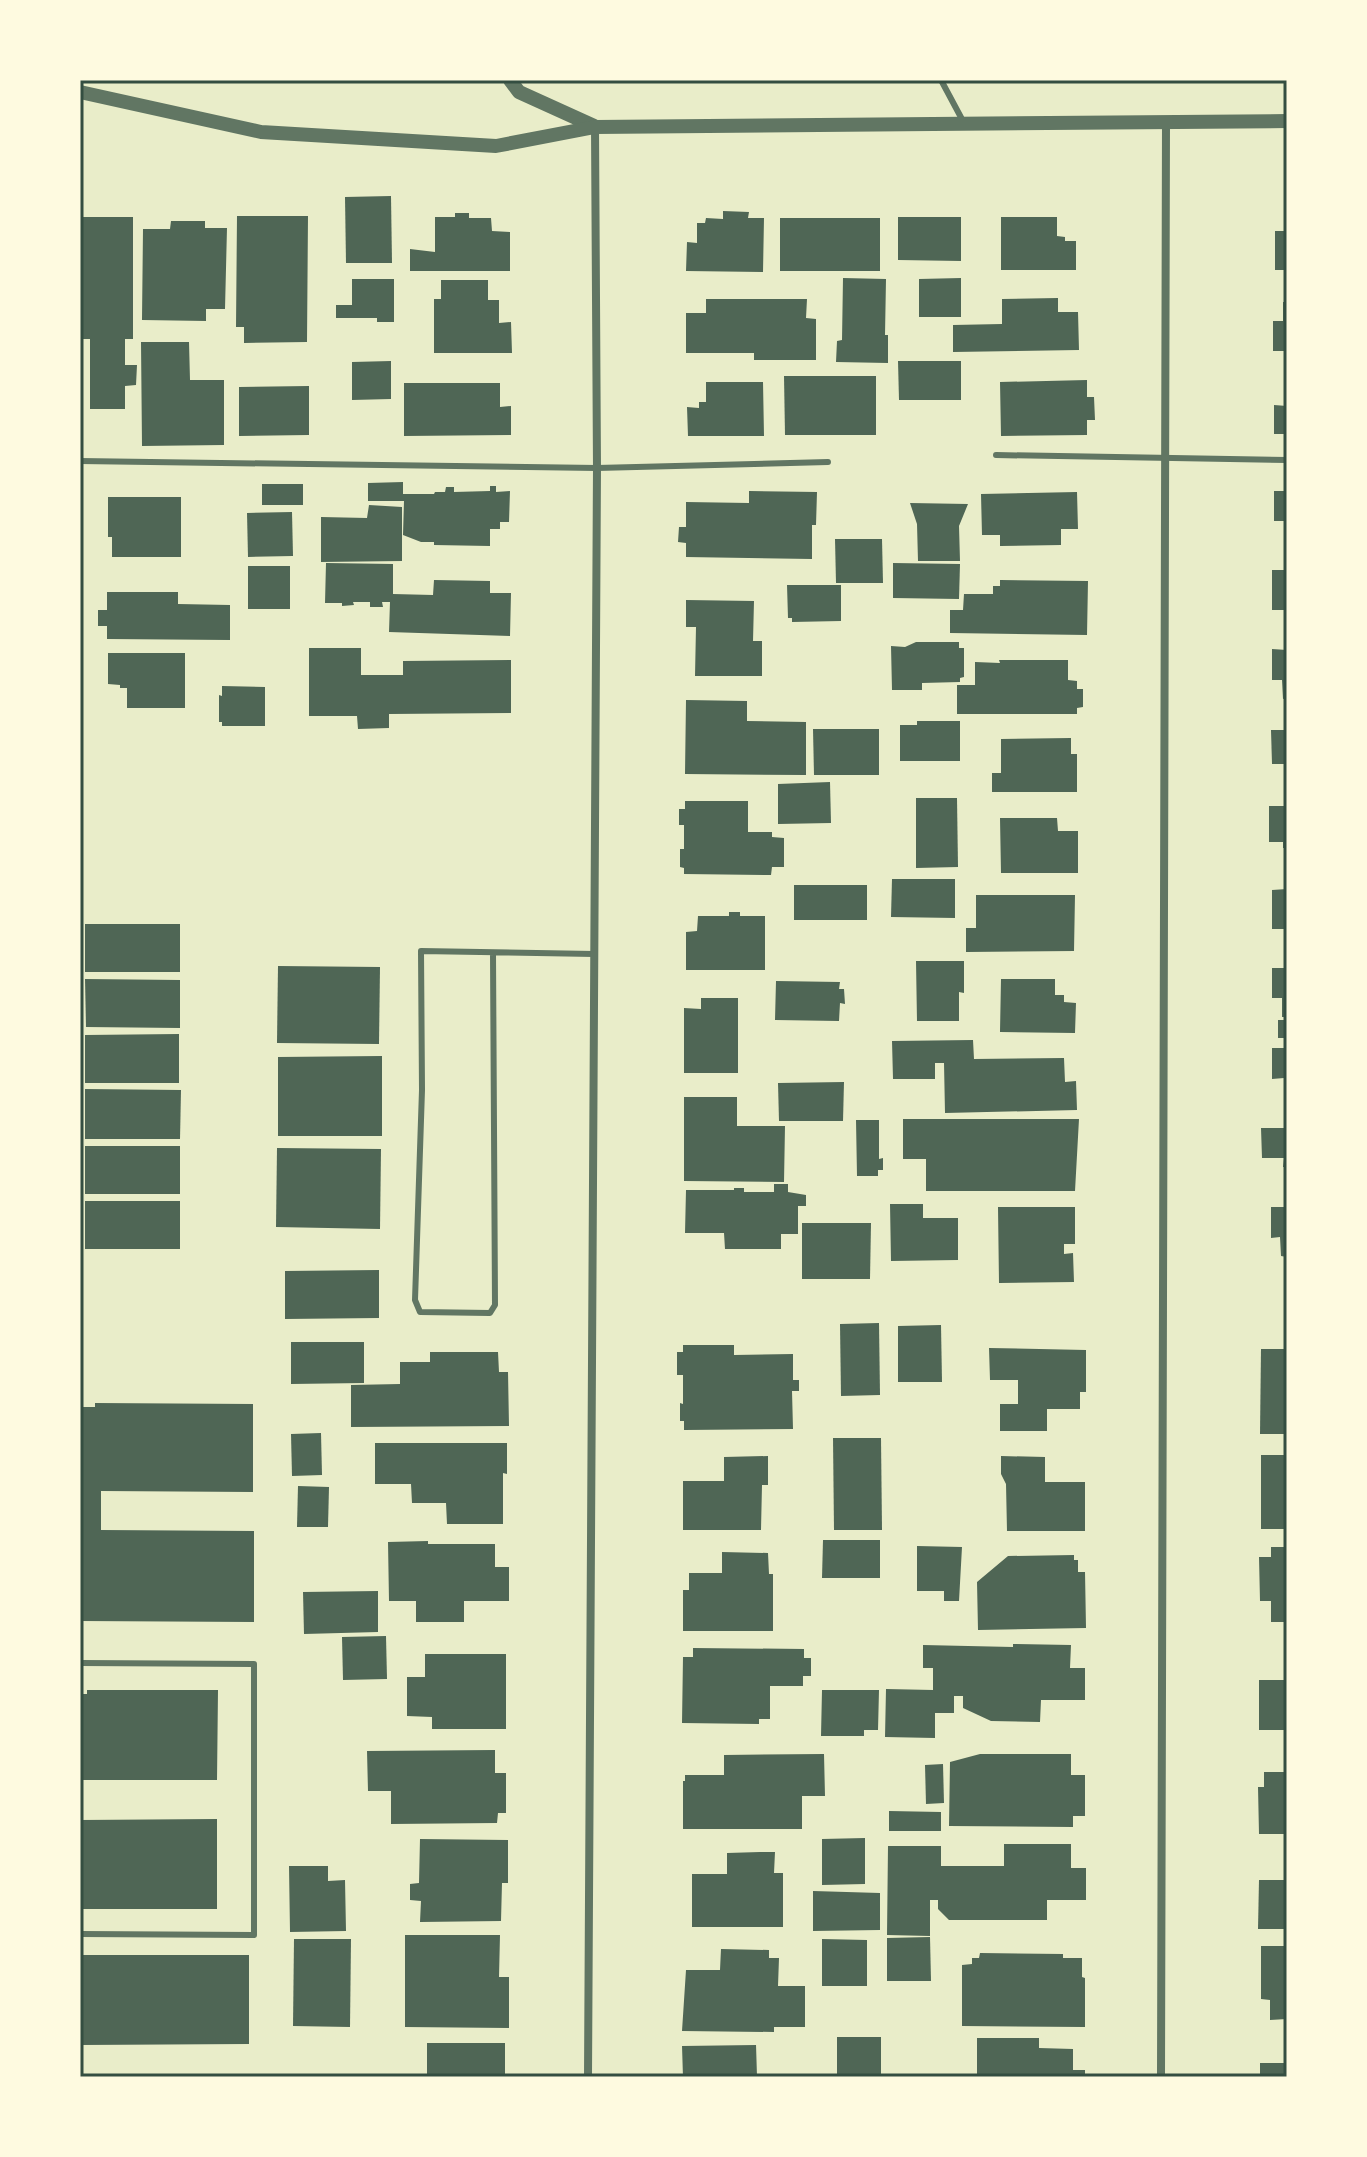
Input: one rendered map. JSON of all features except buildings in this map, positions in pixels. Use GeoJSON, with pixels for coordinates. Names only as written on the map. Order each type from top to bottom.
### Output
{"type":"FeatureCollection","features":[{"type":"Feature","properties":{"kind":"street"},"geometry":{"type":"LineString","coordinates":[[510,80],[519,92],[595,127]]}},
{"type":"Feature","properties":{"kind":"street"},"geometry":{"type":"LineString","coordinates":[[80,92],[261,132],[496,146],[595,127],[1287,121]]}},
{"type":"Feature","properties":{"kind":"street"},"geometry":{"type":"LineString","coordinates":[[1161,2077],[1166,123]]}},
{"type":"Feature","properties":{"kind":"street"},"geometry":{"type":"LineString","coordinates":[[588,2077],[597,468],[595,127]]}},
{"type":"Feature","properties":{"kind":"lane"},"geometry":{"type":"LineString","coordinates":[[941,80],[965,125]]}},
{"type":"Feature","properties":{"kind":"lane"},"geometry":{"type":"LineString","coordinates":[[996,455],[1287,460]]}},
{"type":"Feature","properties":{"kind":"lane"},"geometry":{"type":"LineString","coordinates":[[80,461],[597,468],[828,462]]}},
{"type":"Feature","properties":{"kind":"lane"},"geometry":{"type":"LineString","coordinates":[[493,953],[495,1305],[490,1313],[420,1312],[415,1300],[422,1090],[421,951],[594,954]]}},
{"type":"Feature","properties":{"kind":"lane"},"geometry":{"type":"LineString","coordinates":[[80,1663],[254,1664],[254,1935],[80,1934]]}}]}
